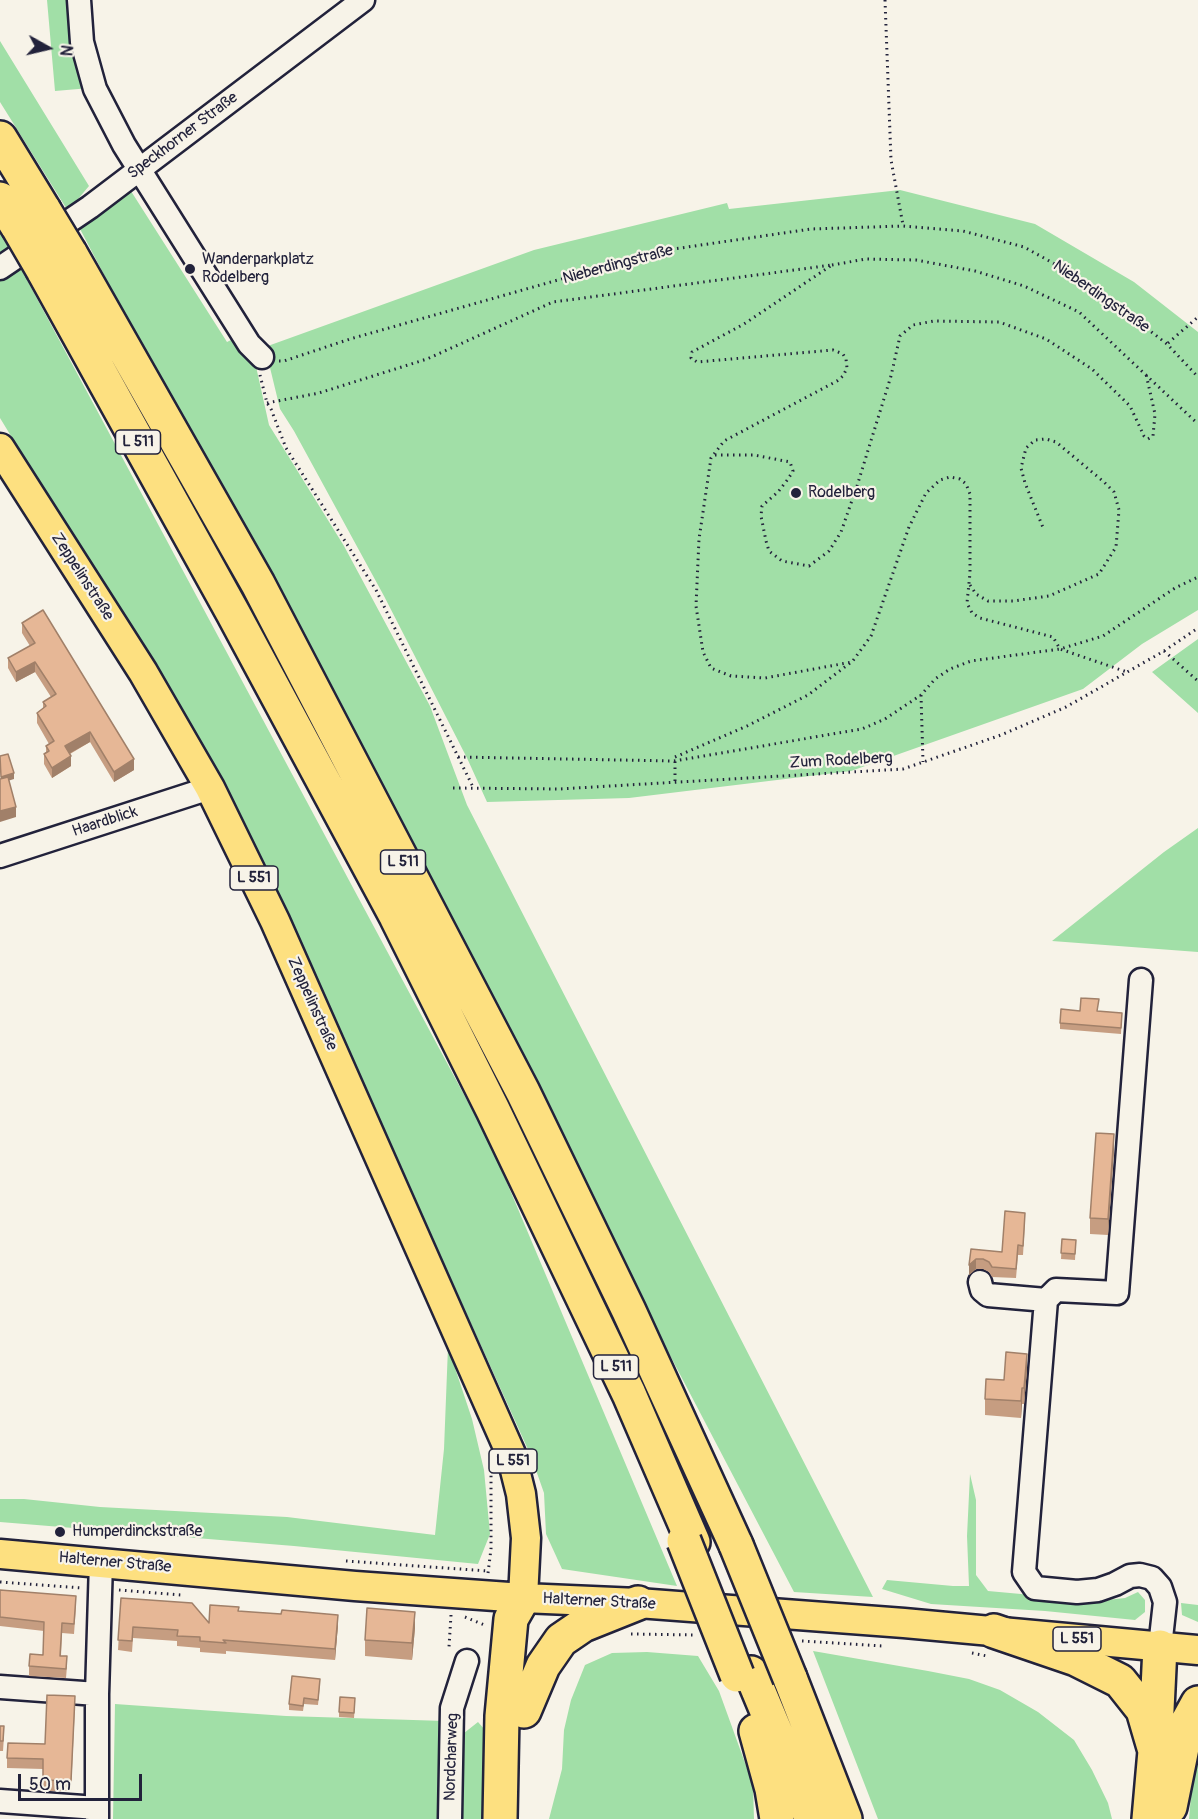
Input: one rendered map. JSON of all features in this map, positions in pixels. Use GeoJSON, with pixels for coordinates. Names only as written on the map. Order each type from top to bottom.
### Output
{"type":"FeatureCollection","features":[{"type":"Feature","properties":{"kind":"highway","name":"L 511"},"geometry":{"type":"LineString","coordinates":[[0,138],[31,219],[258,584],[524,1092],[629,1311],[736,1545],[845,1819]]}},
{"type":"Feature","properties":{"kind":"highway","name":"L 511"},"geometry":{"type":"LineString","coordinates":[[0,199],[31,219]]}},
{"type":"Feature","properties":{"kind":"highway","name":"L 511"},"geometry":{"type":"LineString","coordinates":[[56,262],[233,613],[396,916],[493,1110],[629,1394],[744,1674],[812,1819]]}},
{"type":"Feature","properties":{"kind":"highway"},"geometry":{"type":"LineString","coordinates":[[500,1819],[502,1716],[511,1619],[523,1598]]}},
{"type":"Feature","properties":{"kind":"highway"},"geometry":{"type":"LineString","coordinates":[[519,1819],[530,1622],[523,1598]]}},
{"type":"Feature","properties":{"kind":"highway"},"geometry":{"type":"LineString","coordinates":[[524,1711],[543,1666],[561,1640],[583,1625],[638,1603]]}},
{"type":"Feature","properties":{"kind":"highway"},"geometry":{"type":"LineString","coordinates":[[990,1643],[1076,1659],[1120,1681],[1143,1710],[1155,1751],[1162,1815]]}},
{"type":"Feature","properties":{"kind":"highway"},"geometry":{"type":"LineString","coordinates":[[1155,1751],[1180,1649]]}},
{"type":"Feature","properties":{"kind":"highway"},"geometry":{"type":"LineString","coordinates":[[1162,1815],[1180,1649]]}},
{"type":"Feature","properties":{"kind":"highway","name":"L 511"},"geometry":{"type":"LineString","coordinates":[[744,1674],[777,1819]]}},
{"type":"Feature","properties":{"kind":"highway"},"geometry":{"type":"LineString","coordinates":[[1162,1815],[1187,1723],[1198,1703]]}},
{"type":"Feature","properties":{"kind":"main road","name":"Zeppelinstraße"},"geometry":{"type":"LineString","coordinates":[[0,448],[143,672],[210,788],[275,921],[511,1454],[521,1494],[526,1538],[523,1598]]}},
{"type":"Feature","properties":{"kind":"main road","name":"Halterner Straße"},"geometry":{"type":"LineString","coordinates":[[0,1554],[355,1586],[523,1598],[638,1603],[990,1643],[1180,1649]]}},
{"type":"Feature","properties":{"kind":"street"},"geometry":{"type":"LineString","coordinates":[[79,0],[82,42],[95,89],[124,145],[249,344],[262,357]]}},
{"type":"Feature","properties":{"kind":"street","name":"Speckhorner Straße"},"geometry":{"type":"LineString","coordinates":[[0,268],[90,207],[363,0]]}},
{"type":"Feature","properties":{"kind":"street","name":"Haardblick"},"geometry":{"type":"LineString","coordinates":[[0,856],[210,788]]}},
{"type":"Feature","properties":{"kind":"street"},"geometry":{"type":"LineString","coordinates":[[1141,980],[1117,1293],[1056,1290],[1046,1300],[1024,1572],[1035,1588],[1077,1592],[1098,1590],[1130,1576],[1140,1575],[1152,1578],[1160,1587],[1180,1649]]}},
{"type":"Feature","properties":{"kind":"street"},"geometry":{"type":"LineString","coordinates":[[980,1282],[982,1290],[988,1295],[1046,1300]]}},
{"type":"Feature","properties":{"kind":"street"},"geometry":{"type":"LineString","coordinates":[[0,1801],[97,1813],[97,1694],[101,1562]]}},
{"type":"Feature","properties":{"kind":"street","name":"Nordcharweg"},"geometry":{"type":"LineString","coordinates":[[450,1819],[452,1708],[467,1661]]}},
{"type":"Feature","properties":{"kind":"street"},"geometry":{"type":"LineString","coordinates":[[0,1687],[97,1694]]}},
{"type":"Feature","properties":{"kind":"path"},"geometry":{"type":"LineString","coordinates":[[885,0],[891,160],[903,226]]}},
{"type":"Feature","properties":{"kind":"path","name":"Nieberdingstraße"},"geometry":{"type":"LineString","coordinates":[[262,357],[284,361],[350,339],[660,251],[811,229],[903,226],[963,231],[1024,247],[1071,273],[1167,344],[1198,377]]}},
{"type":"Feature","properties":{"kind":"path"},"geometry":{"type":"LineString","coordinates":[[267,403],[319,393],[427,359],[553,302],[866,259],[916,260],[975,272],[1024,286],[1079,312],[1198,424]]}},
{"type":"Feature","properties":{"kind":"path"},"geometry":{"type":"LineString","coordinates":[[832,265],[744,324],[692,352],[691,358],[697,362],[833,350],[843,354],[847,368],[843,376],[807,398],[724,441],[714,455],[710,466],[699,539],[696,606],[703,652],[711,668],[731,676],[765,678],[852,662]]}},
{"type":"Feature","properties":{"kind":"path"},"geometry":{"type":"LineString","coordinates":[[1167,344],[1198,317]]}},
{"type":"Feature","properties":{"kind":"path"},"geometry":{"type":"LineString","coordinates":[[714,455],[754,455],[790,462],[793,471],[778,492],[762,506],[761,516],[770,551],[782,561],[809,566],[829,551],[841,532],[887,387],[900,336],[913,325],[934,321],[999,322],[1046,339],[1092,369],[1130,406],[1144,436],[1148,439],[1152,436],[1155,414],[1146,374]]}},
{"type":"Feature","properties":{"kind":"path"},"geometry":{"type":"LineString","coordinates":[[262,357],[258,363],[267,403],[286,448],[376,590],[473,787]]}},
{"type":"Feature","properties":{"kind":"path"},"geometry":{"type":"LineString","coordinates":[[969,584],[976,594],[988,600],[1013,601],[1049,596],[1100,574],[1116,547],[1119,510],[1114,492],[1056,442],[1046,439],[1035,440],[1026,447],[1021,468],[1044,531]]}},
{"type":"Feature","properties":{"kind":"path"},"geometry":{"type":"LineString","coordinates":[[675,782],[675,757],[747,726],[808,695],[852,662],[871,636],[909,527],[926,493],[940,480],[950,477],[960,479],[966,484],[970,494],[967,603],[972,613],[980,618],[1053,637],[1060,649],[1127,672]]}},
{"type":"Feature","properties":{"kind":"path"},"geometry":{"type":"LineString","coordinates":[[458,757],[674,761],[862,729],[885,719],[921,695],[935,679],[950,669],[971,661],[1060,649],[1103,636],[1174,588],[1198,577]]}},
{"type":"Feature","properties":{"kind":"path","name":"Zum Rodelberg"},"geometry":{"type":"LineString","coordinates":[[453,788],[559,789],[903,769],[1001,735],[1066,707],[1164,651],[1198,628]]}},
{"type":"Feature","properties":{"kind":"path"},"geometry":{"type":"LineString","coordinates":[[1164,651],[1198,681]]}},
{"type":"Feature","properties":{"kind":"path"},"geometry":{"type":"LineString","coordinates":[[921,695],[923,762]]}},
{"type":"Feature","properties":{"kind":"path"},"geometry":{"type":"LineString","coordinates":[[491,1467],[491,1549],[484,1623],[496,1633],[510,1635]]}},
{"type":"Feature","properties":{"kind":"path"},"geometry":{"type":"LineString","coordinates":[[452,1613],[449,1647],[467,1661]]}},
{"type":"Feature","properties":{"kind":"path"},"geometry":{"type":"LineString","coordinates":[[627,1634],[703,1635]]}},
{"type":"Feature","properties":{"kind":"path"},"geometry":{"type":"LineString","coordinates":[[799,1641],[882,1646]]}},
{"type":"Feature","properties":{"kind":"path"},"geometry":{"type":"LineString","coordinates":[[964,1652],[990,1643]]}},
{"type":"Feature","properties":{"kind":"green space"},"geometry":{"type":"Polygon","coordinates":[[[47,0],[83,0],[90,88],[55,91],[47,0]]]}},
{"type":"Feature","properties":{"kind":"green space"},"geometry":{"type":"Polygon","coordinates":[[[0,41],[89,186],[68,211],[0,102],[0,41]]]}},
{"type":"Feature","properties":{"kind":"green space"},"geometry":{"type":"Polygon","coordinates":[[[129,188],[227,342],[237,337],[255,362],[269,425],[344,546],[430,706],[467,805],[873,1597],[794,1592],[79,227],[129,188]]]}},
{"type":"Feature","properties":{"kind":"green space"},"geometry":{"type":"Polygon","coordinates":[[[900,190],[1035,224],[1134,282],[1198,332],[1198,610],[1142,644],[1083,689],[851,771],[629,798],[487,802],[384,596],[280,409],[265,347],[534,250],[727,203],[729,209],[900,190]]]}},
{"type":"Feature","properties":{"kind":"green space"},"geometry":{"type":"Polygon","coordinates":[[[0,234],[12,252],[491,1145],[677,1586],[562,1569],[546,1534],[544,1493],[531,1456],[288,919],[105,590],[0,418],[0,234]]]}},
{"type":"Feature","properties":{"kind":"green space"},"geometry":{"type":"Polygon","coordinates":[[[1198,639],[1198,713],[1152,672],[1198,639]]]}},
{"type":"Feature","properties":{"kind":"green space"},"geometry":{"type":"Polygon","coordinates":[[[1198,828],[1198,952],[1052,941],[1164,852],[1198,828]]]}},
{"type":"Feature","properties":{"kind":"green space"},"geometry":{"type":"Polygon","coordinates":[[[448,1347],[472,1419],[484,1470],[490,1534],[478,1564],[294,1546],[0,1522],[0,1499],[24,1499],[100,1507],[287,1517],[435,1535],[444,1449],[448,1347]]]}},
{"type":"Feature","properties":{"kind":"green space"},"geometry":{"type":"Polygon","coordinates":[[[970,1474],[976,1500],[976,1575],[988,1591],[1098,1601],[1125,1598],[1138,1592],[1145,1600],[1145,1612],[1135,1620],[1045,1611],[931,1604],[882,1589],[887,1580],[969,1586],[967,1536],[970,1474]]]}},
{"type":"Feature","properties":{"kind":"green space"},"geometry":{"type":"Polygon","coordinates":[[[1181,1603],[1198,1605],[1198,1622],[1182,1615],[1181,1603]]]}},
{"type":"Feature","properties":{"kind":"green space"},"geometry":{"type":"Polygon","coordinates":[[[813,1651],[969,1679],[1000,1690],[1038,1712],[1074,1740],[1108,1803],[1112,1819],[878,1819],[813,1651]]]}},
{"type":"Feature","properties":{"kind":"green space"},"geometry":{"type":"Polygon","coordinates":[[[647,1652],[698,1656],[719,1691],[753,1785],[754,1819],[549,1819],[562,1769],[564,1730],[571,1700],[585,1665],[612,1653],[647,1652]]]}},
{"type":"Feature","properties":{"kind":"green space"},"geometry":{"type":"Polygon","coordinates":[[[115,1704],[286,1716],[445,1721],[459,1737],[478,1722],[485,1730],[488,1819],[113,1819],[115,1704]]]}},
{"type":"Feature","properties":{"kind":"green space"},"geometry":{"type":"Polygon","coordinates":[[[1197,1725],[1198,1819],[1189,1819],[1197,1725]]]}},
{"type":"Feature","properties":{"kind":"building"},"geometry":{"type":"Polygon","coordinates":[[[43,610],[134,759],[114,772],[90,732],[65,746],[71,756],[52,768],[44,754],[49,751],[46,746],[54,741],[37,713],[46,706],[43,702],[56,694],[35,662],[16,672],[8,658],[35,643],[22,623],[43,610]]]}},
{"type":"Feature","properties":{"kind":"building"},"geometry":{"type":"Polygon","coordinates":[[[8,754],[14,773],[1,777],[0,756],[8,754]]]}},
{"type":"Feature","properties":{"kind":"building"},"geometry":{"type":"Polygon","coordinates":[[[8,777],[16,807],[0,811],[0,779],[8,777]]]}},
{"type":"Feature","properties":{"kind":"building"},"geometry":{"type":"Polygon","coordinates":[[[1081,998],[1099,999],[1097,1011],[1122,1013],[1121,1028],[1060,1023],[1061,1009],[1080,1011],[1081,998]]]}},
{"type":"Feature","properties":{"kind":"building"},"geometry":{"type":"Polygon","coordinates":[[[1096,1133],[1114,1134],[1108,1219],[1090,1218],[1096,1133]]]}},
{"type":"Feature","properties":{"kind":"building"},"geometry":{"type":"Polygon","coordinates":[[[1005,1211],[1025,1213],[1023,1246],[1018,1245],[1016,1269],[992,1267],[983,1259],[976,1259],[969,1265],[971,1249],[1002,1252],[1005,1211]]]}},
{"type":"Feature","properties":{"kind":"building"},"geometry":{"type":"Polygon","coordinates":[[[1062,1239],[1076,1240],[1075,1254],[1061,1253],[1062,1239]]]}},
{"type":"Feature","properties":{"kind":"building"},"geometry":{"type":"Polygon","coordinates":[[[1006,1352],[1027,1354],[1021,1401],[985,1399],[986,1379],[1004,1380],[1006,1352]]]}},
{"type":"Feature","properties":{"kind":"building"},"geometry":{"type":"Polygon","coordinates":[[[0,1590],[76,1596],[74,1624],[62,1623],[60,1656],[67,1656],[66,1669],[29,1666],[30,1654],[43,1655],[44,1622],[0,1617],[0,1590]]]}},
{"type":"Feature","properties":{"kind":"building"},"geometry":{"type":"Polygon","coordinates":[[[121,1598],[192,1603],[209,1623],[210,1605],[239,1607],[238,1611],[281,1614],[282,1610],[338,1615],[335,1649],[223,1640],[226,1643],[200,1641],[200,1637],[177,1636],[178,1630],[133,1627],[132,1641],[118,1640],[121,1598]]]}},
{"type":"Feature","properties":{"kind":"building"},"geometry":{"type":"Polygon","coordinates":[[[367,1608],[415,1612],[412,1643],[365,1640],[367,1608]]]}},
{"type":"Feature","properties":{"kind":"building"},"geometry":{"type":"Polygon","coordinates":[[[292,1676],[320,1679],[318,1700],[304,1698],[303,1706],[289,1704],[292,1676]]]}},
{"type":"Feature","properties":{"kind":"building"},"geometry":{"type":"Polygon","coordinates":[[[47,1695],[75,1696],[71,1781],[43,1780],[43,1759],[7,1758],[8,1743],[45,1744],[47,1695]]]}},
{"type":"Feature","properties":{"kind":"building"},"geometry":{"type":"Polygon","coordinates":[[[340,1697],[355,1698],[354,1713],[339,1712],[340,1697]]]}},
{"type":"Feature","properties":{"kind":"building"},"geometry":{"type":"Polygon","coordinates":[[[0,1726],[4,1726],[3,1741],[0,1741],[0,1726]]]}},
{"type":"Feature","properties":{"kind":"place","name":"Wanderparkplatz Rodelberg"},"geometry":{"type":"Point","coordinates":[190,269]}},
{"type":"Feature","properties":{"kind":"place","name":"Rodelberg"},"geometry":{"type":"Point","coordinates":[796,493]}},
{"type":"Feature","properties":{"kind":"place","name":"Humperdinckstraße"},"geometry":{"type":"Point","coordinates":[60,1532]}}]}
